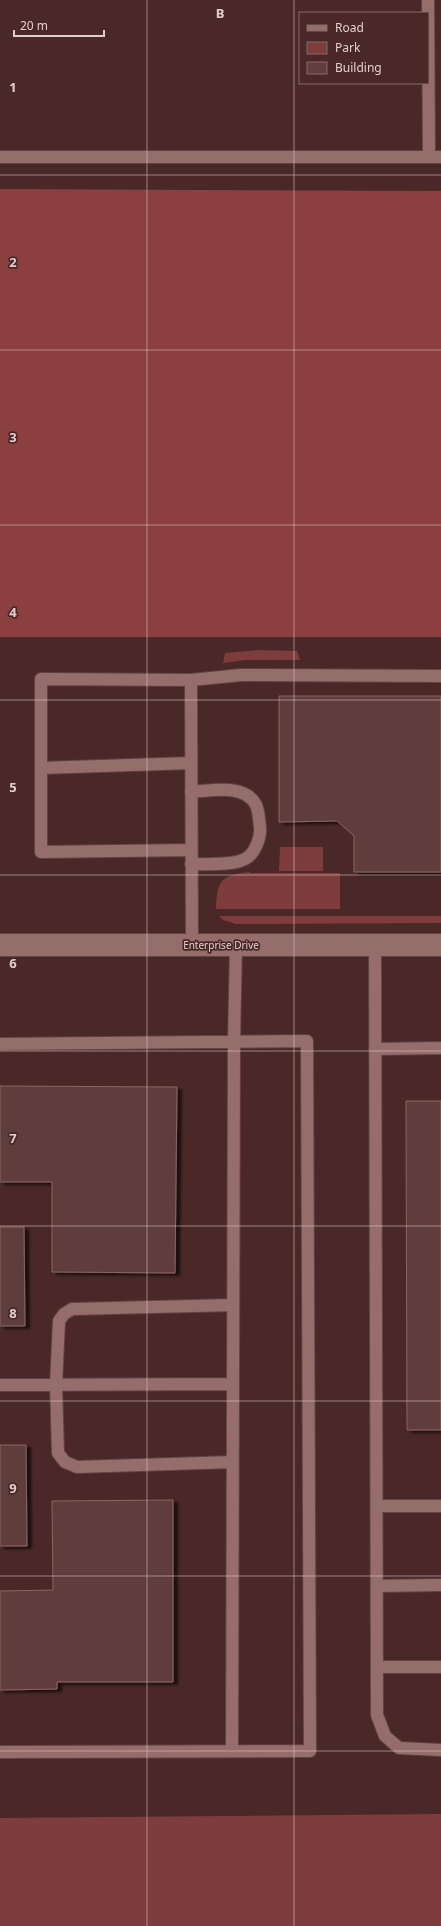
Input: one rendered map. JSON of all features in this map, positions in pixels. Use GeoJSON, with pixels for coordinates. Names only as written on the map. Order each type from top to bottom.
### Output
{"type":"FeatureCollection","features":[{"type":"Feature","properties":{"kind":"street","name":"Enterprise Drive"},"geometry":{"type":"LineString","coordinates":[[0,945],[441,945]]}},
{"type":"Feature","properties":{"kind":"lane"},"geometry":{"type":"LineString","coordinates":[[428,0],[429,12]]}},
{"type":"Feature","properties":{"kind":"lane"},"geometry":{"type":"LineString","coordinates":[[0,157],[435,157],[429,22]]}},
{"type":"Feature","properties":{"kind":"lane"},"geometry":{"type":"LineString","coordinates":[[191,850],[41,852],[41,679],[191,680],[241,674],[441,676]]}},
{"type":"Feature","properties":{"kind":"lane"},"geometry":{"type":"LineString","coordinates":[[191,680],[192,945]]}},
{"type":"Feature","properties":{"kind":"lane"},"geometry":{"type":"LineString","coordinates":[[41,768],[191,763]]}},
{"type":"Feature","properties":{"kind":"lane"},"geometry":{"type":"LineString","coordinates":[[191,792],[234,791],[246,795],[256,806],[260,829],[257,845],[248,858],[234,863],[191,864]]}},
{"type":"Feature","properties":{"kind":"lane"},"geometry":{"type":"LineString","coordinates":[[232,1751],[234,1042],[236,945]]}},
{"type":"Feature","properties":{"kind":"lane"},"geometry":{"type":"LineString","coordinates":[[375,945],[377,1716],[384,1736],[399,1748],[441,1750]]}},
{"type":"Feature","properties":{"kind":"lane"},"geometry":{"type":"LineString","coordinates":[[0,1044],[307,1041],[310,1750],[0,1752]]}},
{"type":"Feature","properties":{"kind":"lane"},"geometry":{"type":"LineString","coordinates":[[375,1049],[441,1048]]}},
{"type":"Feature","properties":{"kind":"lane"},"geometry":{"type":"LineString","coordinates":[[233,1306],[72,1309],[64,1314],[59,1321],[56,1384],[58,1453],[64,1462],[77,1467],[233,1462]]}},
{"type":"Feature","properties":{"kind":"lane"},"geometry":{"type":"LineString","coordinates":[[0,1385],[233,1384]]}},
{"type":"Feature","properties":{"kind":"lane"},"geometry":{"type":"LineString","coordinates":[[376,1506],[441,1506]]}},
{"type":"Feature","properties":{"kind":"lane"},"geometry":{"type":"LineString","coordinates":[[377,1586],[441,1585]]}},
{"type":"Feature","properties":{"kind":"lane"},"geometry":{"type":"LineString","coordinates":[[377,1667],[441,1667]]}},
{"type":"Feature","properties":{"kind":"green space"},"geometry":{"type":"Polygon","coordinates":[[[259,650],[297,651],[300,660],[245,660],[223,663],[225,653],[259,650]]]}},
{"type":"Feature","properties":{"kind":"green space"},"geometry":{"type":"Polygon","coordinates":[[[280,847],[323,847],[323,871],[279,871],[280,847]]]}},
{"type":"Feature","properties":{"kind":"green space"},"geometry":{"type":"Polygon","coordinates":[[[250,872],[340,873],[340,909],[216,909],[218,891],[222,881],[233,875],[250,872]]]}},
{"type":"Feature","properties":{"kind":"green space"},"geometry":{"type":"Polygon","coordinates":[[[219,916],[441,916],[441,923],[236,924],[223,920],[219,916]]]}},
{"type":"Feature","properties":{"kind":"green space"},"geometry":{"type":"Polygon","coordinates":[[[441,1814],[441,1926],[0,1926],[0,1818],[441,1814]]]}},
{"type":"Feature","properties":{"kind":"shaded area"},"geometry":{"type":"Polygon","coordinates":[[[0,189],[441,191],[441,637],[0,637],[0,189]]]}},
{"type":"Feature","properties":{"kind":"building"},"geometry":{"type":"Polygon","coordinates":[[[279,696],[441,696],[441,872],[354,872],[354,836],[337,821],[279,822],[279,696]]]}},
{"type":"Feature","properties":{"kind":"building"},"geometry":{"type":"Polygon","coordinates":[[[0,1086],[177,1087],[175,1273],[52,1272],[52,1182],[0,1182],[0,1086]]]}},
{"type":"Feature","properties":{"kind":"building"},"geometry":{"type":"Polygon","coordinates":[[[406,1101],[441,1101],[441,1430],[407,1430],[406,1101]]]}},
{"type":"Feature","properties":{"kind":"building"},"geometry":{"type":"Polygon","coordinates":[[[0,1227],[24,1227],[25,1326],[0,1326],[0,1227]]]}},
{"type":"Feature","properties":{"kind":"building"},"geometry":{"type":"Polygon","coordinates":[[[0,1445],[26,1445],[27,1546],[0,1546],[0,1445]]]}},
{"type":"Feature","properties":{"kind":"building"},"geometry":{"type":"Polygon","coordinates":[[[173,1500],[173,1682],[57,1682],[57,1689],[0,1690],[0,1591],[53,1590],[52,1501],[173,1500]]]}}]}
